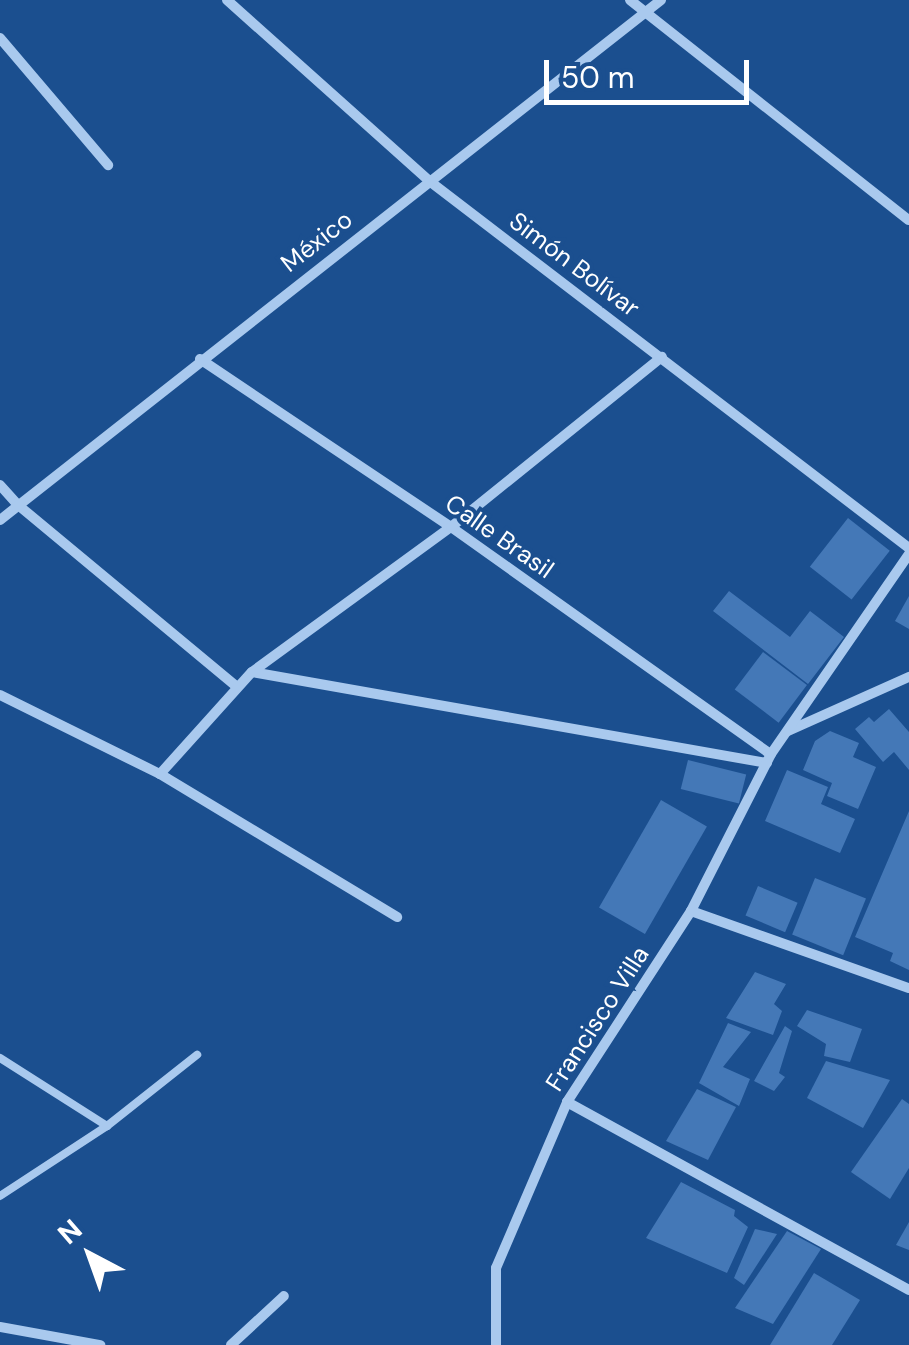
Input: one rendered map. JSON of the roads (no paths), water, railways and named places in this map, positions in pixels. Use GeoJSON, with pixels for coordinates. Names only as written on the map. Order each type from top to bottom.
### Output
{"type":"FeatureCollection","features":[{"type":"Feature","properties":{"kind":"street","name":"Simón Bolívar"},"geometry":{"type":"LineString","coordinates":[[227,0],[428,180],[909,551]]}},
{"type":"Feature","properties":{"kind":"street"},"geometry":{"type":"LineString","coordinates":[[630,0],[909,220]]}},
{"type":"Feature","properties":{"kind":"street","name":"México"},"geometry":{"type":"LineString","coordinates":[[0,520],[200,358],[661,0]]}},
{"type":"Feature","properties":{"kind":"street"},"geometry":{"type":"LineString","coordinates":[[0,38],[108,165]]}},
{"type":"Feature","properties":{"kind":"street"},"geometry":{"type":"LineString","coordinates":[[160,774],[252,672],[451,527],[662,357]]}},
{"type":"Feature","properties":{"kind":"street","name":"Calle Brasil"},"geometry":{"type":"LineString","coordinates":[[200,358],[451,527],[769,759]]}},
{"type":"Feature","properties":{"kind":"street"},"geometry":{"type":"LineString","coordinates":[[0,484],[18,505],[237,687]]}},
{"type":"Feature","properties":{"kind":"street","name":"Francisco Villa"},"geometry":{"type":"LineString","coordinates":[[496,1345],[496,1268],[567,1102],[692,910],[769,759],[909,551]]}},
{"type":"Feature","properties":{"kind":"street"},"geometry":{"type":"LineString","coordinates":[[252,672],[769,759]]}},
{"type":"Feature","properties":{"kind":"street"},"geometry":{"type":"LineString","coordinates":[[787,732],[909,678]]}},
{"type":"Feature","properties":{"kind":"street"},"geometry":{"type":"LineString","coordinates":[[0,696],[160,774],[397,917]]}},
{"type":"Feature","properties":{"kind":"street"},"geometry":{"type":"LineString","coordinates":[[692,910],[909,988]]}},
{"type":"Feature","properties":{"kind":"street"},"geometry":{"type":"LineString","coordinates":[[567,1102],[906,1288]]}},
{"type":"Feature","properties":{"kind":"street"},"geometry":{"type":"LineString","coordinates":[[231,1345],[284,1296]]}},
{"type":"Feature","properties":{"kind":"street"},"geometry":{"type":"LineString","coordinates":[[0,1328],[100,1345]]}},
{"type":"Feature","properties":{"kind":"lane"},"geometry":{"type":"LineString","coordinates":[[0,1196],[107,1126],[197,1055]]}},
{"type":"Feature","properties":{"kind":"lane"},"geometry":{"type":"LineString","coordinates":[[0,1058],[107,1126]]}},
{"type":"Feature","properties":{"kind":"lane"},"geometry":{"type":"LineString","coordinates":[[35,1345],[46,1337]]}}]}
